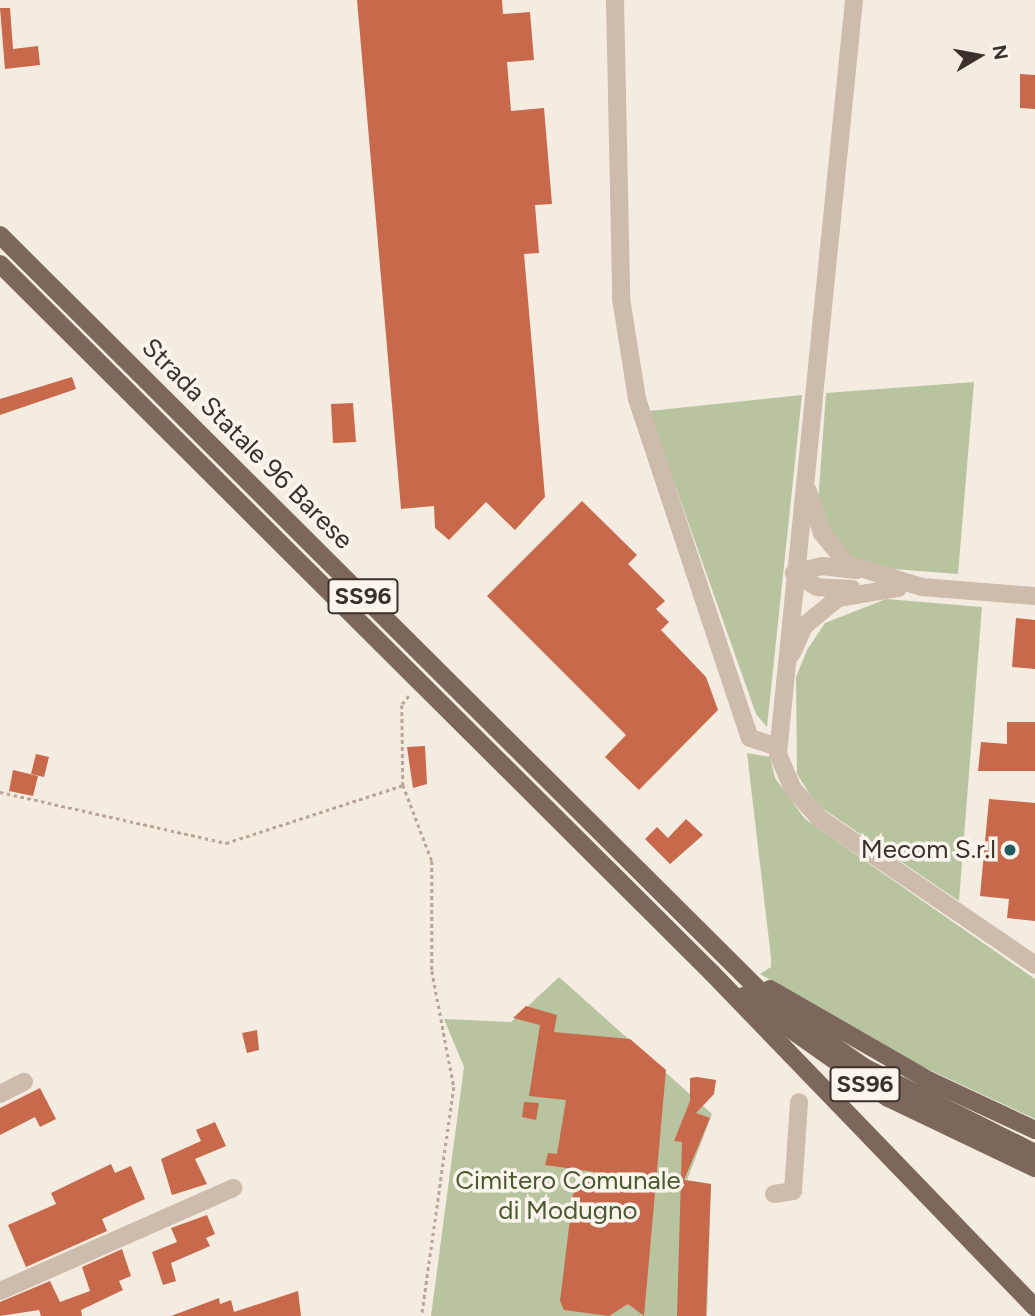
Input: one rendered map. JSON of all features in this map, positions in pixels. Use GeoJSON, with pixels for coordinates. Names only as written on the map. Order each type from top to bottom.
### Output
{"type":"FeatureCollection","features":[{"type":"Feature","properties":{"kind":"main road","name":"Strada Statale 96 Barese"},"geometry":{"type":"LineString","coordinates":[[0,235],[726,957]]}},
{"type":"Feature","properties":{"kind":"main road","name":"Strada Statale 96 Barese"},"geometry":{"type":"LineString","coordinates":[[0,264],[712,973]]}},
{"type":"Feature","properties":{"kind":"main road"},"geometry":{"type":"LineString","coordinates":[[726,957],[835,1028],[1035,1130]]}},
{"type":"Feature","properties":{"kind":"main road","name":"SS96"},"geometry":{"type":"LineString","coordinates":[[726,957],[772,1003],[864,1067],[1035,1153]]}},
{"type":"Feature","properties":{"kind":"main road","name":"SS96"},"geometry":{"type":"LineString","coordinates":[[712,973],[863,1083],[1035,1168]]}},
{"type":"Feature","properties":{"kind":"main road","name":"SS96"},"geometry":{"type":"LineString","coordinates":[[712,973],[1035,1307]]}},
{"type":"Feature","properties":{"kind":"main road"},"geometry":{"type":"LineString","coordinates":[[941,1211],[1029,1316]]}},
{"type":"Feature","properties":{"kind":"street"},"geometry":{"type":"LineString","coordinates":[[615,0],[621,298],[637,398],[750,738],[778,747]]}},
{"type":"Feature","properties":{"kind":"street"},"geometry":{"type":"LineString","coordinates":[[854,0],[804,467],[778,747],[793,789],[819,818],[1035,965]]}},
{"type":"Feature","properties":{"kind":"street"},"geometry":{"type":"LineString","coordinates":[[804,467],[822,533],[862,580]]}},
{"type":"Feature","properties":{"kind":"street"},"geometry":{"type":"LineString","coordinates":[[794,573],[822,566],[862,580],[1035,596]]}},
{"type":"Feature","properties":{"kind":"street"},"geometry":{"type":"LineString","coordinates":[[783,686],[804,626],[862,580]]}},
{"type":"Feature","properties":{"kind":"street"},"geometry":{"type":"LineString","coordinates":[[0,1094],[24,1082]]}},
{"type":"Feature","properties":{"kind":"street"},"geometry":{"type":"LineString","coordinates":[[774,1194],[793,1191],[799,1102]]}},
{"type":"Feature","properties":{"kind":"street"},"geometry":{"type":"LineString","coordinates":[[0,1290],[233,1188]]}},
{"type":"Feature","properties":{"kind":"path"},"geometry":{"type":"LineString","coordinates":[[419,683],[402,705],[402,785],[432,861],[434,997],[454,1076],[422,1316]]}},
{"type":"Feature","properties":{"kind":"path"},"geometry":{"type":"LineString","coordinates":[[0,792],[226,843],[402,785]]}},
{"type":"Feature","properties":{"kind":"green space"},"geometry":{"type":"Polygon","coordinates":[[[974,382],[958,574],[881,568],[852,557],[830,532],[818,503],[826,393],[974,382]]]}},
{"type":"Feature","properties":{"kind":"green space"},"geometry":{"type":"Polygon","coordinates":[[[802,395],[767,727],[756,714],[649,411],[802,395]]]}},
{"type":"Feature","properties":{"kind":"green space"},"geometry":{"type":"Polygon","coordinates":[[[886,599],[982,607],[959,901],[816,804],[797,774],[796,677],[807,650],[825,623],[886,599]]]}},
{"type":"Feature","properties":{"kind":"green space"},"geometry":{"type":"Polygon","coordinates":[[[747,753],[770,757],[775,778],[805,819],[1035,979],[1035,1119],[919,1065],[760,974],[771,967],[771,958],[747,753]]]}},
{"type":"Feature","properties":{"kind":"green space","name":"Cimitero Comunale di Modugno"},"geometry":{"type":"Polygon","coordinates":[[[559,977],[712,1114],[687,1180],[711,1184],[707,1316],[431,1316],[464,1067],[444,1019],[511,1022],[559,977]]]}},
{"type":"Feature","properties":{"kind":"building"},"geometry":{"type":"Polygon","coordinates":[[[357,0],[502,0],[503,14],[530,12],[534,60],[507,62],[511,111],[544,108],[552,204],[535,205],[539,253],[524,254],[545,497],[515,530],[486,502],[449,540],[435,528],[434,506],[401,509],[357,0]]]}},
{"type":"Feature","properties":{"kind":"building"},"geometry":{"type":"Polygon","coordinates":[[[0,8],[10,8],[13,49],[38,46],[40,65],[5,69],[0,8]]]}},
{"type":"Feature","properties":{"kind":"building"},"geometry":{"type":"Polygon","coordinates":[[[1020,74],[1035,75],[1035,109],[1020,108],[1020,74]]]}},
{"type":"Feature","properties":{"kind":"building"},"geometry":{"type":"Polygon","coordinates":[[[72,377],[76,389],[0,415],[0,399],[72,377]]]}},
{"type":"Feature","properties":{"kind":"building"},"geometry":{"type":"Polygon","coordinates":[[[353,403],[356,442],[333,443],[331,404],[353,403]]]}},
{"type":"Feature","properties":{"kind":"building"},"geometry":{"type":"Polygon","coordinates":[[[582,501],[637,555],[628,564],[665,601],[656,609],[669,622],[661,630],[706,677],[718,710],[639,790],[605,757],[626,735],[487,596],[582,501]]]}},
{"type":"Feature","properties":{"kind":"building"},"geometry":{"type":"Polygon","coordinates":[[[1016,618],[1035,620],[1035,669],[1012,667],[1016,618]]]}},
{"type":"Feature","properties":{"kind":"building"},"geometry":{"type":"Polygon","coordinates":[[[1007,722],[1035,722],[1035,771],[978,771],[981,742],[1007,744],[1007,722]]]}},
{"type":"Feature","properties":{"kind":"building"},"geometry":{"type":"Polygon","coordinates":[[[425,746],[427,784],[413,788],[407,747],[425,746]]]}},
{"type":"Feature","properties":{"kind":"building"},"geometry":{"type":"Polygon","coordinates":[[[36,754],[49,757],[44,777],[31,774],[36,754]]]}},
{"type":"Feature","properties":{"kind":"building"},"geometry":{"type":"Polygon","coordinates":[[[13,770],[38,776],[33,796],[9,791],[13,770]]]}},
{"type":"Feature","properties":{"kind":"building","name":"Mecom S.r.l"},"geometry":{"type":"Polygon","coordinates":[[[989,799],[1035,803],[1035,921],[1007,918],[1009,899],[980,896],[989,799]]]}},
{"type":"Feature","properties":{"kind":"building"},"geometry":{"type":"Polygon","coordinates":[[[686,819],[703,835],[670,864],[645,839],[657,827],[668,838],[686,819]]]}},
{"type":"Feature","properties":{"kind":"building"},"geometry":{"type":"Polygon","coordinates":[[[526,1006],[557,1015],[554,1032],[630,1039],[666,1070],[644,1316],[628,1304],[609,1316],[564,1310],[560,1301],[573,1194],[595,1172],[545,1165],[548,1153],[557,1154],[566,1100],[529,1096],[540,1025],[513,1018],[526,1006]]]}},
{"type":"Feature","properties":{"kind":"building"},"geometry":{"type":"Polygon","coordinates":[[[257,1030],[259,1050],[247,1053],[242,1033],[257,1030]]]}},
{"type":"Feature","properties":{"kind":"building"},"geometry":{"type":"Polygon","coordinates":[[[690,1078],[716,1080],[714,1094],[696,1113],[710,1118],[684,1180],[711,1184],[706,1316],[677,1316],[682,1142],[674,1141],[690,1101],[690,1078]]]}},
{"type":"Feature","properties":{"kind":"building"},"geometry":{"type":"Polygon","coordinates":[[[40,1088],[56,1119],[40,1127],[35,1117],[0,1135],[0,1108],[40,1088]]]}},
{"type":"Feature","properties":{"kind":"building"},"geometry":{"type":"Polygon","coordinates":[[[524,1102],[539,1103],[536,1120],[522,1117],[524,1102]]]}},
{"type":"Feature","properties":{"kind":"building"},"geometry":{"type":"Polygon","coordinates":[[[215,1122],[226,1146],[195,1159],[207,1184],[172,1195],[161,1159],[201,1141],[196,1130],[215,1122]]]}},
{"type":"Feature","properties":{"kind":"building"},"geometry":{"type":"Polygon","coordinates":[[[111,1164],[115,1173],[131,1166],[145,1199],[102,1219],[107,1231],[26,1267],[8,1225],[56,1204],[51,1193],[111,1164]]]}},
{"type":"Feature","properties":{"kind":"building"},"geometry":{"type":"Polygon","coordinates":[[[207,1215],[215,1234],[206,1238],[210,1246],[171,1263],[176,1281],[163,1285],[152,1252],[177,1242],[171,1228],[207,1215]]]}},
{"type":"Feature","properties":{"kind":"building"},"geometry":{"type":"Polygon","coordinates":[[[122,1249],[131,1276],[119,1281],[123,1290],[81,1310],[82,1316],[41,1316],[39,1310],[0,1316],[0,1302],[50,1281],[60,1302],[90,1291],[82,1267],[122,1249]]]}},
{"type":"Feature","properties":{"kind":"building"},"geometry":{"type":"Polygon","coordinates":[[[298,1291],[301,1316],[171,1316],[219,1298],[220,1304],[231,1300],[234,1312],[298,1291]]]}},
{"type":"Feature","properties":{"kind":"place","name":"Mecom S.r.l"},"geometry":{"type":"Point","coordinates":[1010,850]}}]}
